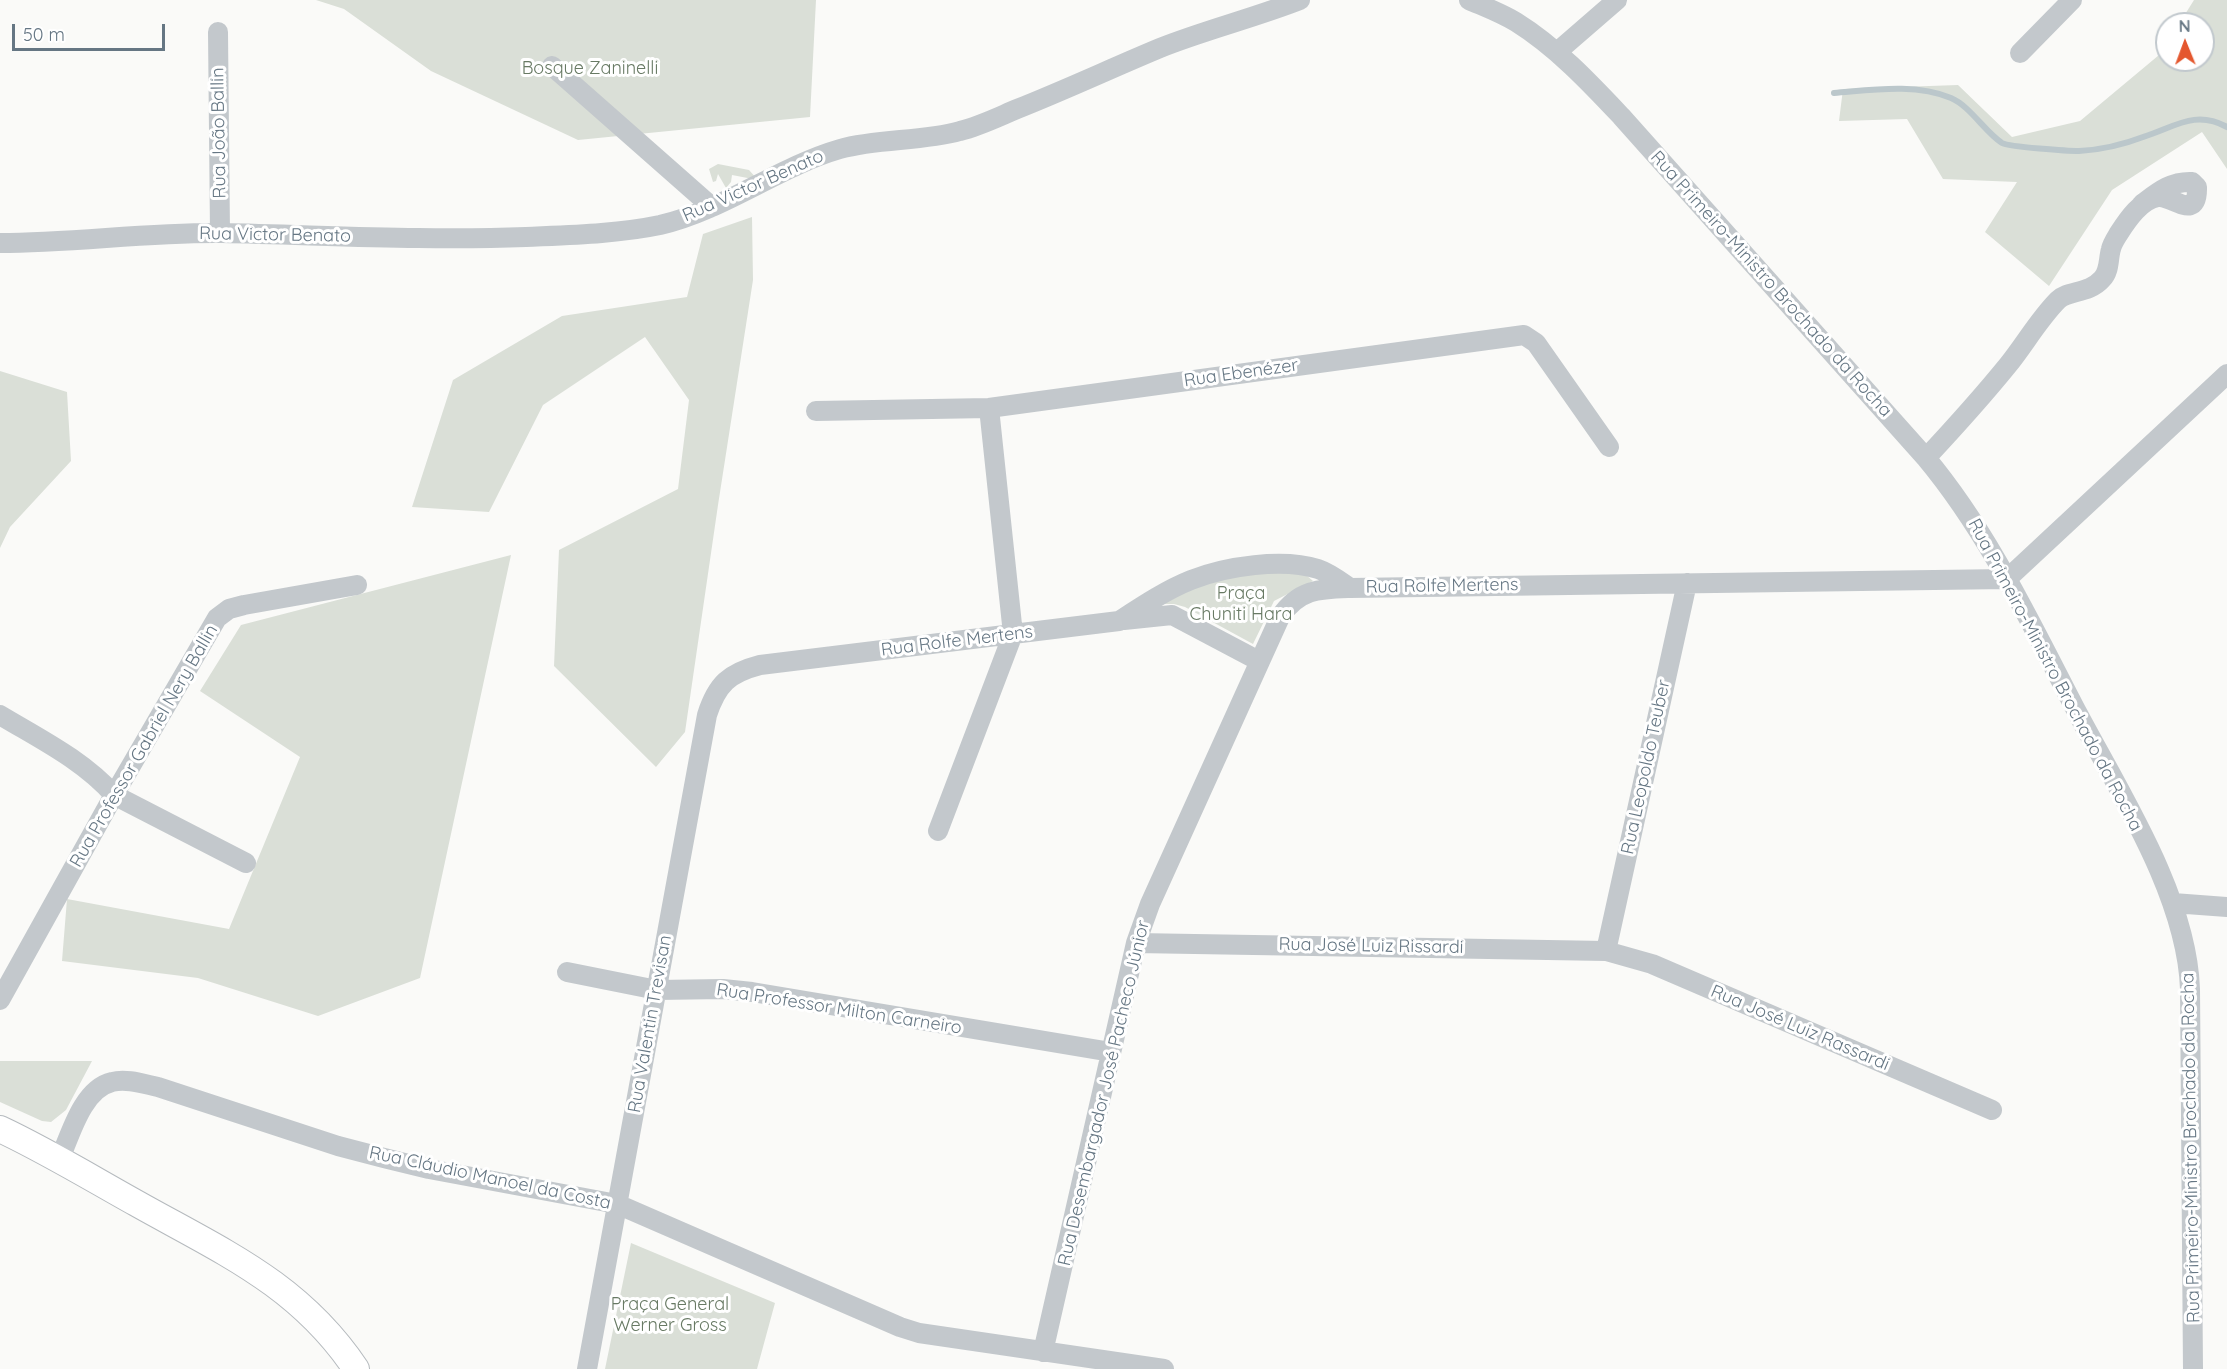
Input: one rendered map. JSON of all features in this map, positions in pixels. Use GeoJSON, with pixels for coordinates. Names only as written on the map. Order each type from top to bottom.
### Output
{"type":"FeatureCollection","features":[{"type":"Feature","properties":{"kind":"main road"},"geometry":{"type":"LineString","coordinates":[[0,1129],[266,1277],[318,1320],[356,1369]]}},
{"type":"Feature","properties":{"kind":"street","name":"Rua Victor Benato"},"geometry":{"type":"LineString","coordinates":[[0,243],[66,241],[159,233],[440,238],[556,236],[634,229],[662,224],[712,207],[813,159],[841,149],[862,144],[921,140],[964,130],[1085,82],[1164,47],[1300,0]]}},
{"type":"Feature","properties":{"kind":"street","name":"Rua Primeiro-Ministro Brochado da Rocha"},"geometry":{"type":"LineString","coordinates":[[1469,0],[1490,5],[1557,52],[1621,116],[1926,458],[1964,508],[2007,579],[2143,837],[2173,903],[2185,944],[2189,965],[2193,1369]]}},
{"type":"Feature","properties":{"kind":"street"},"geometry":{"type":"LineString","coordinates":[[1557,52],[1617,0]]}},
{"type":"Feature","properties":{"kind":"street"},"geometry":{"type":"LineString","coordinates":[[2020,53],[2072,0]]}},
{"type":"Feature","properties":{"kind":"street","name":"Rua João Ballin"},"geometry":{"type":"LineString","coordinates":[[218,32],[220,233]]}},
{"type":"Feature","properties":{"kind":"street"},"geometry":{"type":"LineString","coordinates":[[552,66],[712,207]]}},
{"type":"Feature","properties":{"kind":"street"},"geometry":{"type":"LineString","coordinates":[[1926,458],[2008,366],[2060,298],[2092,289],[2104,278],[2111,247],[2142,204]]}},
{"type":"Feature","properties":{"kind":"street","name":"Rua Ebenézer"},"geometry":{"type":"LineString","coordinates":[[816,411],[989,408],[1524,334],[1536,342],[1609,447]]}},
{"type":"Feature","properties":{"kind":"street"},"geometry":{"type":"LineString","coordinates":[[2007,579],[2227,374]]}},
{"type":"Feature","properties":{"kind":"street"},"geometry":{"type":"LineString","coordinates":[[938,831],[1013,634],[989,408]]}},
{"type":"Feature","properties":{"kind":"street","name":"Rua Rolfe Mertens"},"geometry":{"type":"LineString","coordinates":[[722,683],[734,674],[760,664],[1119,621],[1167,591],[1193,579],[1246,567],[1294,564],[1309,566],[1333,576],[1350,588],[2007,579]]}},
{"type":"Feature","properties":{"kind":"street","name":"Rua Leopoldo Teuber"},"geometry":{"type":"LineString","coordinates":[[1606,951],[1687,583]]}},
{"type":"Feature","properties":{"kind":"street","name":"Rua Professor Gabriel Nery Ballin"},"geometry":{"type":"LineString","coordinates":[[0,1000],[114,795],[218,618],[229,609],[244,605],[357,585]]}},
{"type":"Feature","properties":{"kind":"street","name":"Rua Desembargador José Pacheco Júnior"},"geometry":{"type":"LineString","coordinates":[[1043,1352],[1136,943],[1150,904],[1280,617],[1295,600],[1307,593],[1319,589],[1350,588]]}},
{"type":"Feature","properties":{"kind":"street"},"geometry":{"type":"LineString","coordinates":[[1119,621],[1172,615],[1259,661]]}},
{"type":"Feature","properties":{"kind":"street","name":"Rua Valentin Trevisan"},"geometry":{"type":"LineString","coordinates":[[587,1369],[707,715],[712,699],[722,683]]}},
{"type":"Feature","properties":{"kind":"street"},"geometry":{"type":"LineString","coordinates":[[0,715],[85,766],[99,777],[114,795],[246,862]]}},
{"type":"Feature","properties":{"kind":"street"},"geometry":{"type":"LineString","coordinates":[[2173,903],[2227,907]]}},
{"type":"Feature","properties":{"kind":"street","name":"Rua José Luiz Rissardi"},"geometry":{"type":"LineString","coordinates":[[1136,943],[1606,951]]}},
{"type":"Feature","properties":{"kind":"street","name":"Rua José Luiz Rassardi"},"geometry":{"type":"LineString","coordinates":[[1606,951],[1652,964],[1992,1110]]}},
{"type":"Feature","properties":{"kind":"street","name":"Rua Professor Milton Carneiro"},"geometry":{"type":"LineString","coordinates":[[567,972],[657,990],[723,989],[752,992],[1111,1052]]}},
{"type":"Feature","properties":{"kind":"street","name":"Rua Cláudio Manoel da Costa"},"geometry":{"type":"LineString","coordinates":[[59,1161],[86,1101],[96,1088],[113,1081],[134,1082],[158,1087],[338,1146],[384,1158],[429,1169],[617,1204],[900,1327],[941,1338],[1164,1369]]}},
{"type":"Feature","properties":{"kind":"green space","name":"Bosque Zaninelli"},"geometry":{"type":"Polygon","coordinates":[[[316,0],[816,0],[810,117],[578,140],[431,71],[344,9],[316,0]]]}},
{"type":"Feature","properties":{"kind":"green space"},"geometry":{"type":"Polygon","coordinates":[[[2194,0],[2227,0],[2227,169],[2202,132],[2112,190],[2049,286],[1985,232],[2017,182],[1943,179],[1907,119],[1839,121],[1843,89],[1958,85],[2012,137],[2080,121],[2155,58],[2155,72],[2215,72],[2215,12],[2186,12],[2194,0]]]}},
{"type":"Feature","properties":{"kind":"green space"},"geometry":{"type":"Polygon","coordinates":[[[718,164],[749,170],[758,180],[732,175],[731,182],[726,188],[718,174],[716,181],[713,182],[709,169],[718,164]]]}},
{"type":"Feature","properties":{"kind":"green space"},"geometry":{"type":"Polygon","coordinates":[[[752,217],[753,280],[685,732],[656,767],[554,666],[559,550],[678,489],[689,400],[645,337],[543,405],[489,512],[412,507],[453,380],[562,316],[687,297],[703,234],[752,217]]]}},
{"type":"Feature","properties":{"kind":"green space"},"geometry":{"type":"Polygon","coordinates":[[[0,371],[67,392],[71,461],[10,527],[0,548],[0,371]]]}},
{"type":"Feature","properties":{"kind":"green space"},"geometry":{"type":"Polygon","coordinates":[[[511,555],[420,978],[318,1016],[198,978],[62,961],[67,899],[229,929],[300,757],[200,691],[241,625],[511,555]]]}},
{"type":"Feature","properties":{"kind":"green space","name":"Praça Chuniti Hara"},"geometry":{"type":"Polygon","coordinates":[[[1268,571],[1305,574],[1313,581],[1274,601],[1253,644],[1185,607],[1174,604],[1156,604],[1207,582],[1268,571]]]}},
{"type":"Feature","properties":{"kind":"green space"},"geometry":{"type":"Polygon","coordinates":[[[0,1061],[92,1061],[66,1110],[51,1122],[42,1121],[0,1102],[0,1061]]]}},
{"type":"Feature","properties":{"kind":"green space","name":"Praça General Werner Gross"},"geometry":{"type":"Polygon","coordinates":[[[631,1243],[775,1303],[757,1369],[605,1369],[631,1243]]]}},
{"type":"Feature","properties":{"kind":"waterway"},"geometry":{"type":"LineString","coordinates":[[1834,93],[1878,89],[1923,90],[1937,93],[1965,107],[2002,143],[2039,148],[2079,151],[2104,148],[2130,142],[2186,121],[2205,120],[2227,127]]}}]}
